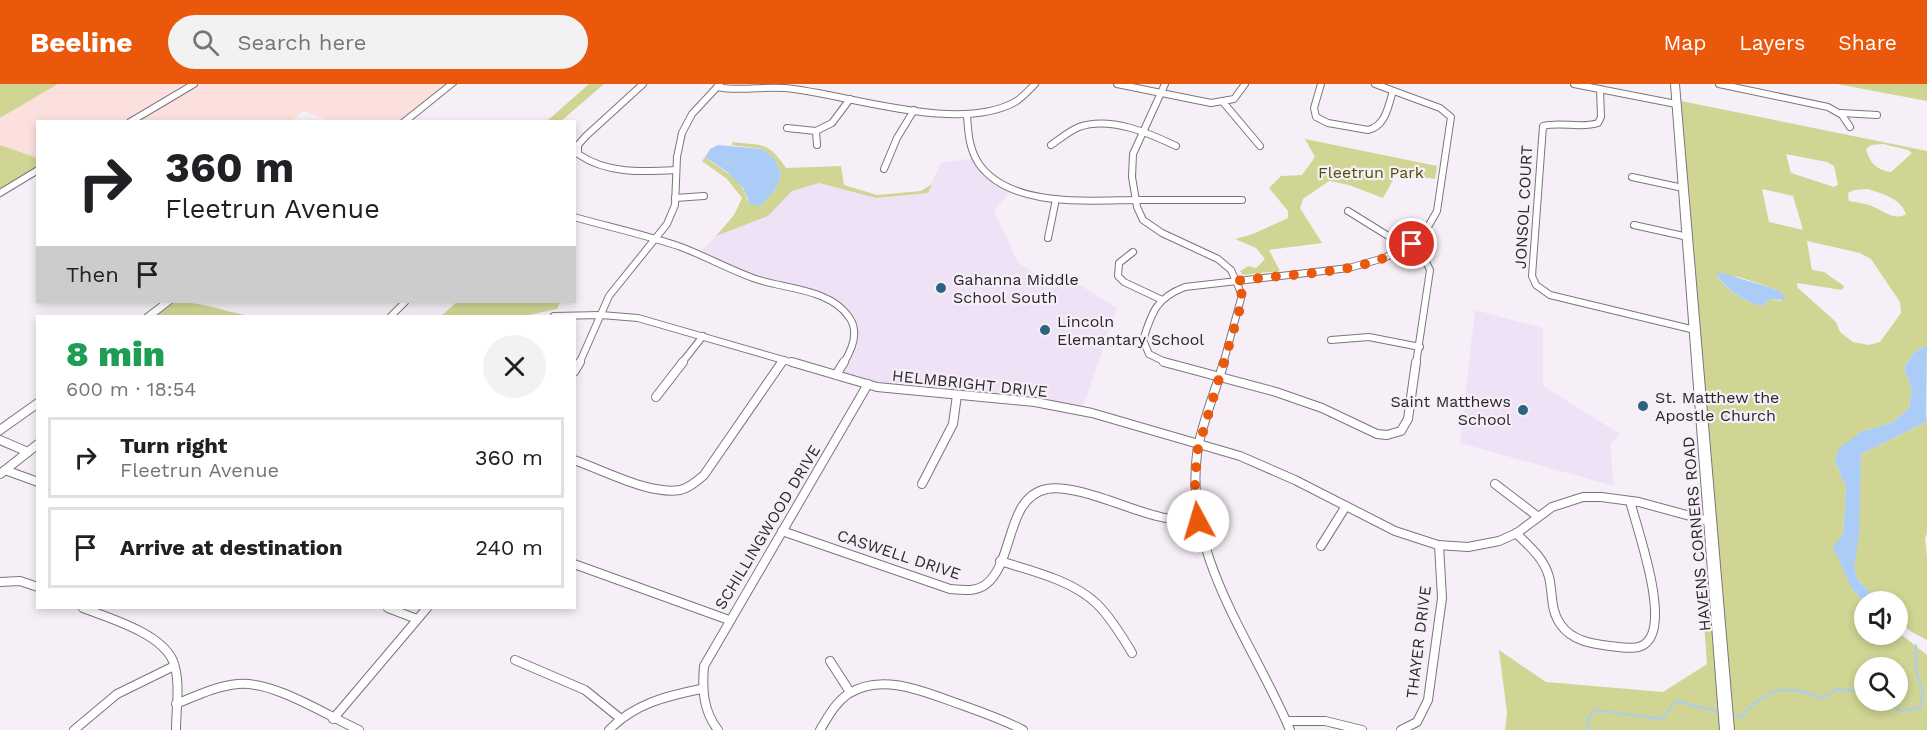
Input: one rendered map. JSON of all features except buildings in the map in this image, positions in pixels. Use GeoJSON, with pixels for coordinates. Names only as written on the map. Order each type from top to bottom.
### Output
{"type":"FeatureCollection","features":[{"type":"Feature","properties":{"kind":"main road"},"geometry":{"type":"LineString","coordinates":[[406,120],[452,84]]}},
{"type":"Feature","properties":{"kind":"main road","name":"HAVENS CORNERS ROAD"},"geometry":{"type":"LineString","coordinates":[[1675,84],[1727,730]]}},
{"type":"Feature","properties":{"kind":"main road"},"geometry":{"type":"LineString","coordinates":[[150,315],[167,303]]}},
{"type":"Feature","properties":{"kind":"main road"},"geometry":{"type":"LineString","coordinates":[[0,430],[36,403]]}},
{"type":"Feature","properties":{"kind":"street"},"geometry":{"type":"LineString","coordinates":[[133,120],[194,84]]}},
{"type":"Feature","properties":{"kind":"street"},"geometry":{"type":"LineString","coordinates":[[643,84],[586,136],[578,145],[578,154],[585,159],[626,171],[676,170]]}},
{"type":"Feature","properties":{"kind":"street"},"geometry":{"type":"LineString","coordinates":[[576,370],[583,361],[614,287],[669,222],[675,198],[679,136],[694,109],[718,86],[738,91],[785,88],[914,110],[967,115],[993,111],[1010,105],[1025,96],[1035,84]]}},
{"type":"Feature","properties":{"kind":"street"},"geometry":{"type":"LineString","coordinates":[[1117,84],[1204,102],[1223,102],[1234,99],[1245,84]]}},
{"type":"Feature","properties":{"kind":"street"},"geometry":{"type":"LineString","coordinates":[[1164,84],[1141,133],[1131,162],[1136,200],[1143,220],[1162,233],[1218,259],[1231,270],[1242,295],[1199,445],[1195,485],[1198,521],[1206,554],[1224,596],[1288,726],[1304,719],[1342,723],[1362,730]]}},
{"type":"Feature","properties":{"kind":"street"},"geometry":{"type":"LineString","coordinates":[[1322,84],[1314,108],[1316,117],[1328,123],[1368,130],[1374,130],[1381,125],[1393,91]]}},
{"type":"Feature","properties":{"kind":"street"},"geometry":{"type":"LineString","coordinates":[[1348,211],[1406,248],[1430,270],[1408,420],[1401,431],[1387,435],[1377,434],[1322,408],[1166,363],[1149,354],[1143,340],[1160,299],[1171,291],[1185,287],[1349,268],[1371,263],[1406,248],[1432,222],[1437,210],[1452,120],[1449,114],[1375,84]]}},
{"type":"Feature","properties":{"kind":"street"},"geometry":{"type":"LineString","coordinates":[[1405,95],[1407,84]]}},
{"type":"Feature","properties":{"kind":"street"},"geometry":{"type":"LineString","coordinates":[[1574,84],[1677,104]]}},
{"type":"Feature","properties":{"kind":"street"},"geometry":{"type":"LineString","coordinates":[[1719,84],[1814,103],[1841,113],[1877,114]]}},
{"type":"Feature","properties":{"kind":"street","name":"JONSOL COURT"},"geometry":{"type":"LineString","coordinates":[[1600,89],[1601,117],[1598,123],[1581,126],[1553,122],[1543,126],[1532,276],[1536,285],[1543,292],[1557,297],[1695,330]]}},
{"type":"Feature","properties":{"kind":"street"},"geometry":{"type":"LineString","coordinates":[[788,128],[816,131],[827,128],[850,99]]}},
{"type":"Feature","properties":{"kind":"street"},"geometry":{"type":"LineString","coordinates":[[1223,102],[1260,146]]}},
{"type":"Feature","properties":{"kind":"street"},"geometry":{"type":"LineString","coordinates":[[884,169],[897,138],[914,110]]}},
{"type":"Feature","properties":{"kind":"street"},"geometry":{"type":"LineString","coordinates":[[1841,113],[1848,120],[1850,127]]}},
{"type":"Feature","properties":{"kind":"street"},"geometry":{"type":"LineString","coordinates":[[967,115],[973,152],[987,172],[1010,187],[1038,196],[1056,199],[1242,200]]}},
{"type":"Feature","properties":{"kind":"street"},"geometry":{"type":"LineString","coordinates":[[1051,145],[1080,126],[1090,124],[1108,125],[1141,133],[1163,139],[1176,146]]}},
{"type":"Feature","properties":{"kind":"street"},"geometry":{"type":"LineString","coordinates":[[816,131],[817,145]]}},
{"type":"Feature","properties":{"kind":"street"},"geometry":{"type":"LineString","coordinates":[[0,193],[36,171]]}},
{"type":"Feature","properties":{"kind":"street"},"geometry":{"type":"LineString","coordinates":[[1632,177],[1683,188]]}},
{"type":"Feature","properties":{"kind":"street"},"geometry":{"type":"LineString","coordinates":[[675,198],[704,196]]}},
{"type":"Feature","properties":{"kind":"street"},"geometry":{"type":"LineString","coordinates":[[1048,238],[1056,199]]}},
{"type":"Feature","properties":{"kind":"street"},"geometry":{"type":"LineString","coordinates":[[576,219],[692,251],[759,281],[822,298],[838,306],[850,317],[855,334],[850,352],[836,375]]}},
{"type":"Feature","properties":{"kind":"street"},"geometry":{"type":"LineString","coordinates":[[1634,225],[1688,237]]}},
{"type":"Feature","properties":{"kind":"street"},"geometry":{"type":"LineString","coordinates":[[1133,252],[1119,263],[1118,276],[1124,282],[1160,299]]}},
{"type":"Feature","properties":{"kind":"street"},"geometry":{"type":"LineString","coordinates":[[392,315],[404,303]]}},
{"type":"Feature","properties":{"kind":"street","name":"HELMBRIGHT DRIVE"},"geometry":{"type":"LineString","coordinates":[[576,316],[638,318],[868,384],[913,392],[1006,398],[1059,406],[1240,456],[1280,472],[1401,534],[1439,545],[1468,546],[1491,543],[1516,533],[1537,516],[1566,501],[1587,497],[1630,501],[1712,522]]}},
{"type":"Feature","properties":{"kind":"street"},"geometry":{"type":"LineString","coordinates":[[656,397],[703,336]]}},
{"type":"Feature","properties":{"kind":"street"},"geometry":{"type":"LineString","coordinates":[[1331,340],[1369,337],[1420,347]]}},
{"type":"Feature","properties":{"kind":"street"},"geometry":{"type":"LineString","coordinates":[[576,461],[660,489],[676,490],[692,485],[704,475],[784,360]]}},
{"type":"Feature","properties":{"kind":"street","name":"SCHILLINGWOOD DRIVE"},"geometry":{"type":"LineString","coordinates":[[701,689],[704,666],[729,620],[868,384]]}},
{"type":"Feature","properties":{"kind":"street"},"geometry":{"type":"LineString","coordinates":[[922,484],[953,424],[957,394]]}},
{"type":"Feature","properties":{"kind":"street"},"geometry":{"type":"LineString","coordinates":[[0,440],[28,452]]}},
{"type":"Feature","properties":{"kind":"street"},"geometry":{"type":"LineString","coordinates":[[3,472],[36,446]]}},
{"type":"Feature","properties":{"kind":"street"},"geometry":{"type":"LineString","coordinates":[[3,472],[36,481]]}},
{"type":"Feature","properties":{"kind":"street"},"geometry":{"type":"LineString","coordinates":[[1495,484],[1537,516]]}},
{"type":"Feature","properties":{"kind":"street","name":"CASWELL DRIVE"},"geometry":{"type":"LineString","coordinates":[[782,531],[950,589],[968,591],[985,585],[1000,561],[1023,505],[1033,494],[1049,488],[1067,489],[1159,518],[1198,521]]}},
{"type":"Feature","properties":{"kind":"street"},"geometry":{"type":"LineString","coordinates":[[1516,533],[1535,551],[1547,569],[1555,614],[1561,626],[1579,639],[1596,645],[1628,647],[1644,645],[1652,638],[1655,629],[1651,573],[1630,501]]}},
{"type":"Feature","properties":{"kind":"street"},"geometry":{"type":"LineString","coordinates":[[1321,546],[1346,506]]}},
{"type":"Feature","properties":{"kind":"street","name":"THAYER DRIVE"},"geometry":{"type":"LineString","coordinates":[[1401,730],[1417,722],[1428,700],[1442,598],[1439,545]]}},
{"type":"Feature","properties":{"kind":"street"},"geometry":{"type":"LineString","coordinates":[[1000,561],[1050,577],[1091,599],[1121,634],[1132,653]]}},
{"type":"Feature","properties":{"kind":"street"},"geometry":{"type":"LineString","coordinates":[[576,565],[729,620]]}},
{"type":"Feature","properties":{"kind":"street"},"geometry":{"type":"LineString","coordinates":[[0,582],[20,581],[36,586]]}},
{"type":"Feature","properties":{"kind":"street"},"geometry":{"type":"LineString","coordinates":[[85,609],[151,638],[168,651],[174,666],[176,730]]}},
{"type":"Feature","properties":{"kind":"street"},"geometry":{"type":"LineString","coordinates":[[391,609],[417,619]]}},
{"type":"Feature","properties":{"kind":"street"},"geometry":{"type":"LineString","coordinates":[[333,719],[426,609]]}},
{"type":"Feature","properties":{"kind":"street"},"geometry":{"type":"LineString","coordinates":[[515,660],[580,686],[607,703],[621,719]]}},
{"type":"Feature","properties":{"kind":"street"},"geometry":{"type":"LineString","coordinates":[[830,661],[850,692]]}},
{"type":"Feature","properties":{"kind":"street"},"geometry":{"type":"LineString","coordinates":[[74,730],[117,694],[174,666]]}},
{"type":"Feature","properties":{"kind":"street"},"geometry":{"type":"LineString","coordinates":[[819,730],[824,720],[850,692],[875,683],[908,685],[1023,730]]}},
{"type":"Feature","properties":{"kind":"street"},"geometry":{"type":"LineString","coordinates":[[176,704],[217,689],[248,684],[270,690],[356,730]]}},
{"type":"Feature","properties":{"kind":"street"},"geometry":{"type":"LineString","coordinates":[[609,730],[621,719],[651,700],[701,689],[712,724],[718,730]]}},
{"type":"Feature","properties":{"kind":"shaded area"},"geometry":{"type":"Polygon","coordinates":[[[58,84],[448,84],[401,120],[326,120],[304,111],[293,120],[36,120],[36,158],[0,145],[0,118],[58,84]]]}},
{"type":"Feature","properties":{"kind":"shaded area","name":"Gahanna Middle School South"},"geometry":{"type":"Polygon","coordinates":[[[974,158],[989,177],[1012,190],[994,210],[1018,263],[1034,273],[1062,274],[1117,308],[1083,407],[1022,395],[899,387],[846,375],[843,370],[857,349],[854,329],[856,319],[846,307],[831,298],[746,273],[702,251],[716,236],[768,216],[792,191],[819,183],[876,198],[927,193],[941,163],[974,158]]]}},
{"type":"Feature","properties":{"kind":"shaded area","name":"Saint Matthews School"},"geometry":{"type":"Polygon","coordinates":[[[1475,310],[1543,328],[1543,386],[1620,434],[1610,444],[1614,486],[1460,443],[1475,310]]]}},
{"type":"Feature","properties":{"kind":"green space"},"geometry":{"type":"Polygon","coordinates":[[[0,84],[58,84],[0,118],[0,84]]]}},
{"type":"Feature","properties":{"kind":"green space"},"geometry":{"type":"Polygon","coordinates":[[[589,84],[604,84],[562,120],[548,120],[589,84]]]}},
{"type":"Feature","properties":{"kind":"green space"},"geometry":{"type":"Polygon","coordinates":[[[1837,84],[1927,84],[1927,101],[1837,84]]]}},
{"type":"Feature","properties":{"kind":"green space"},"geometry":{"type":"Polygon","coordinates":[[[1681,101],[1927,151],[1927,345],[1914,352],[1904,368],[1912,390],[1909,408],[1893,422],[1861,432],[1835,460],[1846,488],[1843,535],[1854,591],[1854,645],[1908,645],[1908,640],[1927,655],[1927,730],[1734,730],[1681,101]],[[1883,144],[1871,145],[1866,149],[1874,165],[1886,171],[1891,172],[1912,153],[1908,150],[1883,144]],[[1786,154],[1791,173],[1834,187],[1838,185],[1834,166],[1827,162],[1786,154]],[[1762,189],[1769,222],[1803,230],[1793,196],[1762,189]],[[1868,189],[1848,193],[1849,201],[1869,205],[1897,217],[1906,214],[1900,204],[1890,197],[1868,189]],[[1807,241],[1812,270],[1824,272],[1844,286],[1842,290],[1797,283],[1798,288],[1836,322],[1840,332],[1853,342],[1869,345],[1880,342],[1901,313],[1900,302],[1871,259],[1860,253],[1807,241]],[[1717,275],[1730,290],[1749,302],[1762,306],[1771,299],[1782,301],[1778,290],[1739,277],[1717,275]]]}},
{"type":"Feature","properties":{"kind":"green space","name":"Fleetrun Park"},"geometry":{"type":"Polygon","coordinates":[[[1305,139],[1437,166],[1435,179],[1397,173],[1383,198],[1349,185],[1329,181],[1303,199],[1300,208],[1322,243],[1269,250],[1280,271],[1243,275],[1240,271],[1249,266],[1256,268],[1265,259],[1256,248],[1235,239],[1253,234],[1288,218],[1288,211],[1269,188],[1281,176],[1302,175],[1315,157],[1305,139]]]}},
{"type":"Feature","properties":{"kind":"green space"},"geometry":{"type":"Polygon","coordinates":[[[733,142],[764,146],[780,159],[786,168],[841,166],[844,185],[877,195],[921,191],[932,184],[928,193],[876,198],[819,183],[792,191],[768,216],[716,236],[734,215],[742,198],[727,179],[702,161],[705,157],[736,181],[747,200],[761,206],[775,190],[781,175],[775,159],[763,149],[731,145],[733,142]]]}},
{"type":"Feature","properties":{"kind":"green space"},"geometry":{"type":"Polygon","coordinates":[[[0,145],[36,158],[36,169],[0,191],[0,145]]]}},
{"type":"Feature","properties":{"kind":"green space"},"geometry":{"type":"Polygon","coordinates":[[[174,303],[191,303],[246,315],[157,315],[174,303]]]}},
{"type":"Feature","properties":{"kind":"green space"},"geometry":{"type":"Polygon","coordinates":[[[456,303],[560,303],[557,309],[529,315],[442,315],[456,303]]]}},
{"type":"Feature","properties":{"kind":"green space"},"geometry":{"type":"Polygon","coordinates":[[[1927,415],[1927,532],[1925,539],[1927,640],[1908,629],[1908,591],[1869,591],[1858,580],[1854,566],[1861,454],[1926,422],[1927,415]]]}},
{"type":"Feature","properties":{"kind":"green space"},"geometry":{"type":"Polygon","coordinates":[[[1708,572],[1721,730],[1505,730],[1507,713],[1499,650],[1546,682],[1663,692],[1707,664],[1701,580],[1708,572]]]}},
{"type":"Feature","properties":{"kind":"water"},"geometry":{"type":"Polygon","coordinates":[[[718,145],[763,149],[775,159],[781,175],[775,190],[761,206],[750,204],[743,188],[726,171],[705,157],[710,149],[718,145]]]}},
{"type":"Feature","properties":{"kind":"water"},"geometry":{"type":"Polygon","coordinates":[[[1719,272],[1778,290],[1785,300],[1771,299],[1762,306],[1749,302],[1725,286],[1717,275],[1719,272]]]}},
{"type":"Feature","properties":{"kind":"water"},"geometry":{"type":"Polygon","coordinates":[[[1927,345],[1926,422],[1861,454],[1859,538],[1854,566],[1858,580],[1869,591],[1854,591],[1833,547],[1843,534],[1846,488],[1835,460],[1839,448],[1861,432],[1893,422],[1909,408],[1912,390],[1904,368],[1914,352],[1927,345]]]}},
{"type":"Feature","properties":{"kind":"waterway"},"geometry":{"type":"LineString","coordinates":[[1908,710],[1920,708],[1923,692],[1916,672],[1916,645]]}},
{"type":"Feature","properties":{"kind":"waterway"},"geometry":{"type":"LineString","coordinates":[[1732,715],[1741,717],[1760,699],[1778,691],[1798,691],[1823,698],[1837,689],[1854,691]]}},
{"type":"Feature","properties":{"kind":"waterway"},"geometry":{"type":"LineString","coordinates":[[1590,730],[1587,720],[1596,710],[1662,719],[1676,701],[1720,712]]}},
{"type":"Feature","properties":{"kind":"place","name":"Gahanna Middle School South"},"geometry":{"type":"Point","coordinates":[941,288]}},
{"type":"Feature","properties":{"kind":"place","name":"Lincoln Elemantary School"},"geometry":{"type":"Point","coordinates":[1045,330]}},
{"type":"Feature","properties":{"kind":"place","name":"St. Matthew the Apostle Church"},"geometry":{"type":"Point","coordinates":[1643,406]}},
{"type":"Feature","properties":{"kind":"place","name":"Saint Matthews School"},"geometry":{"type":"Point","coordinates":[1523,410]}},
{"type":"Feature","properties":{"kind":"route"},"geometry":{"type":"LineString","coordinates":[[1198,521],[1195,485],[1197,452],[1239,312],[1242,295],[1236,281],[1349,268],[1371,263],[1412,244]]}}]}
